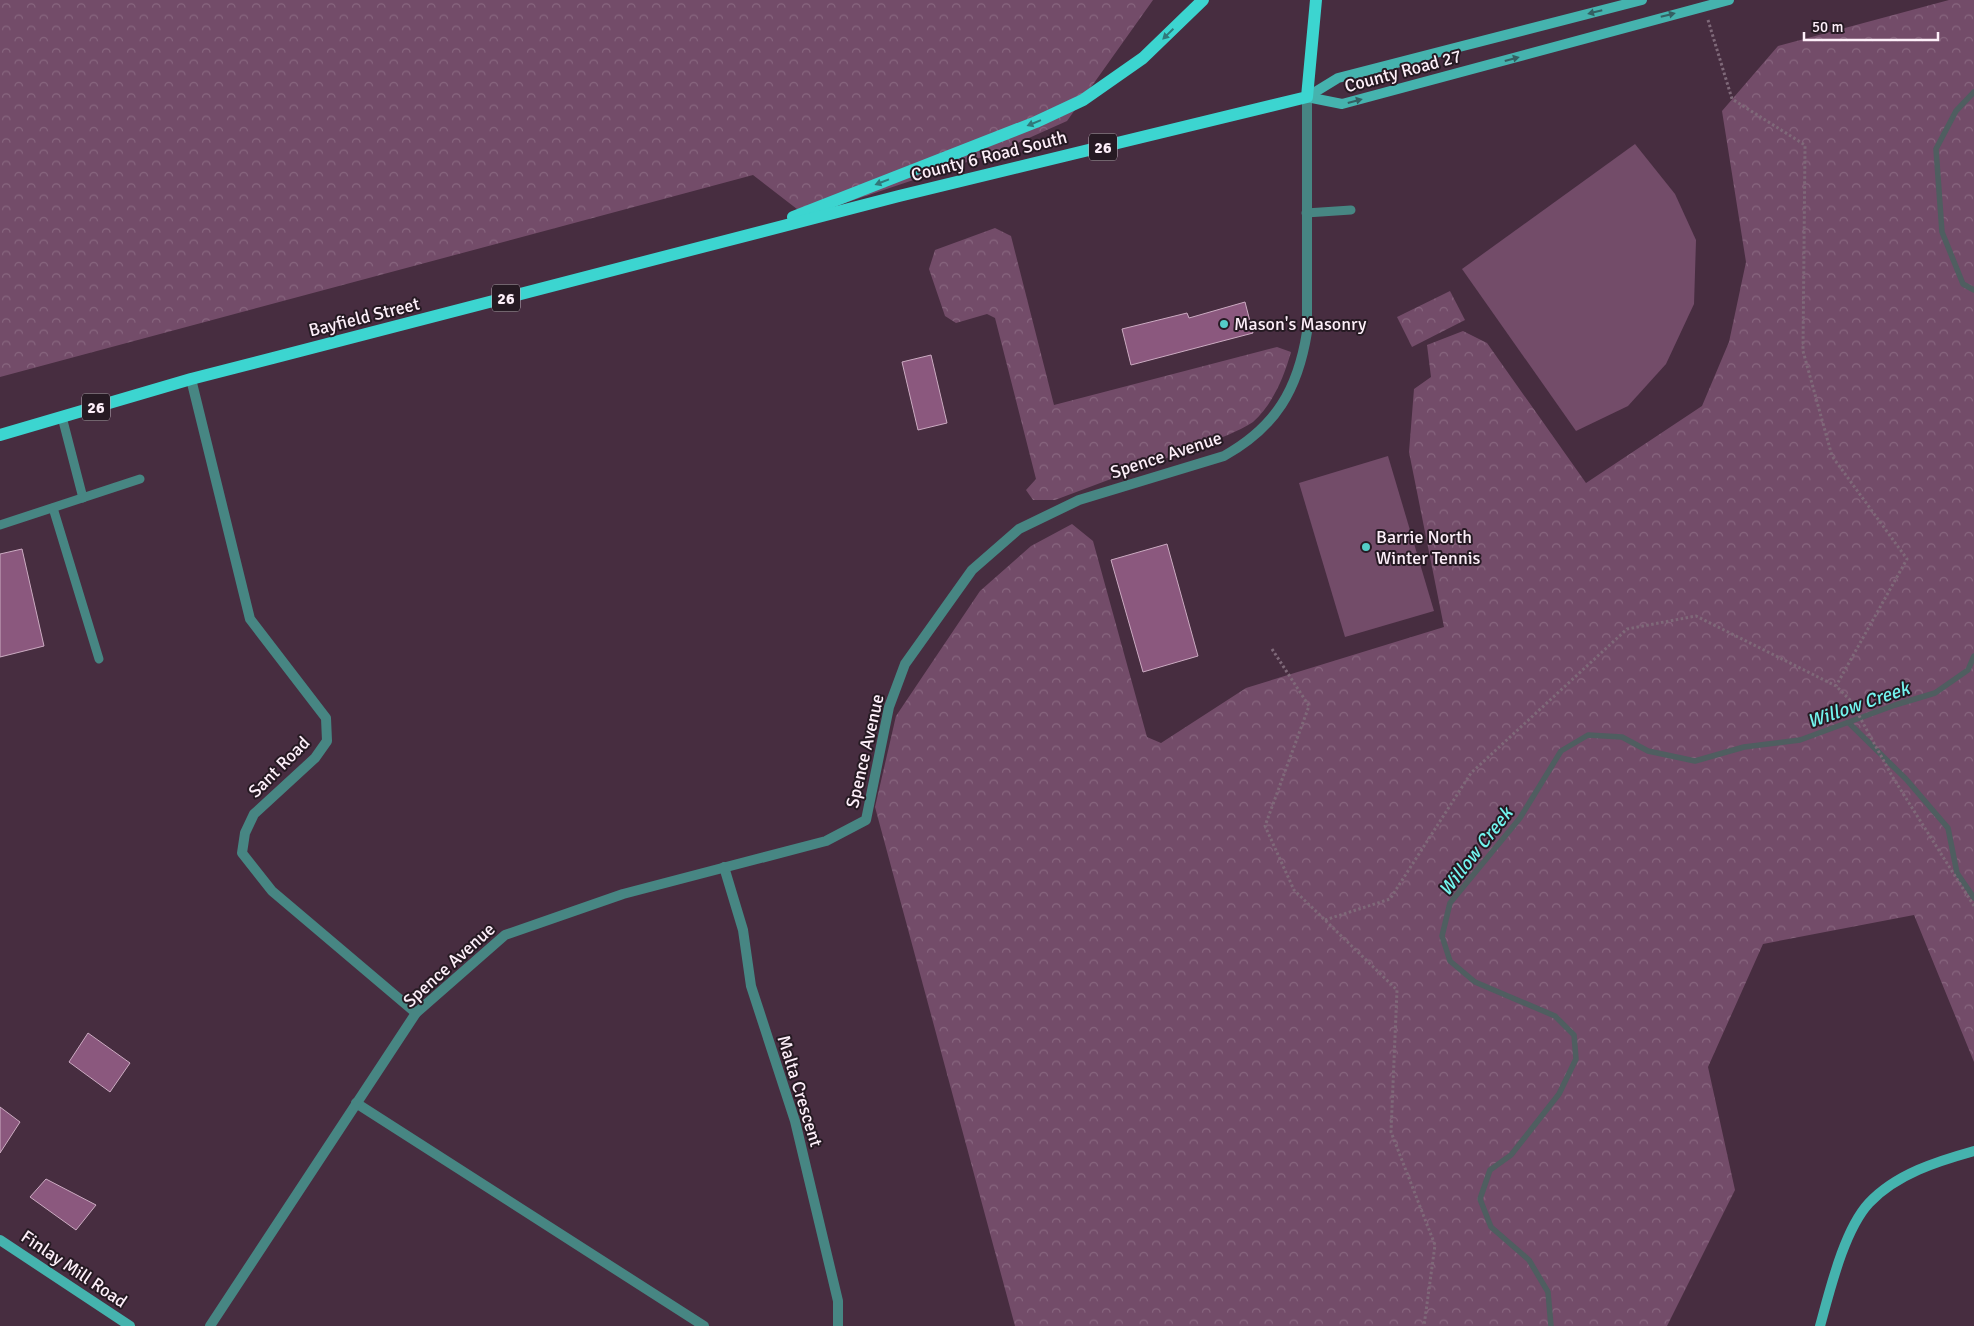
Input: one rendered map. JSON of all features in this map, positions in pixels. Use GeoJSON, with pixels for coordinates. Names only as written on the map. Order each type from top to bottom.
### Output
{"type":"FeatureCollection","features":[{"type":"Feature","properties":{"kind":"main road"},"geometry":{"type":"LineString","coordinates":[[738,238],[1027,126],[1083,100],[1143,58],[1203,0]]}},
{"type":"Feature","properties":{"kind":"main road"},"geometry":{"type":"LineString","coordinates":[[1307,97],[1316,0]]}},
{"type":"Feature","properties":{"kind":"main road","name":"County Road 27"},"geometry":{"type":"LineString","coordinates":[[1307,97],[1338,78],[1642,0]]}},
{"type":"Feature","properties":{"kind":"main road","name":"County Road 27"},"geometry":{"type":"LineString","coordinates":[[1307,97],[1342,104],[1729,0]]}},
{"type":"Feature","properties":{"kind":"main road","name":"County 6 Road South"},"geometry":{"type":"LineString","coordinates":[[738,238],[908,194],[1307,97]]}},
{"type":"Feature","properties":{"kind":"main road","name":"Bayfield Street"},"geometry":{"type":"LineString","coordinates":[[0,435],[191,379],[738,238]]}},
{"type":"Feature","properties":{"kind":"main road"},"geometry":{"type":"LineString","coordinates":[[1820,1326],[1845,1243],[1869,1203],[1903,1177],[1948,1158],[1974,1151]]}},
{"type":"Feature","properties":{"kind":"main road","name":"Finlay Mill Road"},"geometry":{"type":"LineString","coordinates":[[0,1240],[130,1326]]}},
{"type":"Feature","properties":{"kind":"street","name":"Spence Avenue"},"geometry":{"type":"LineString","coordinates":[[210,1326],[416,1013],[505,935],[623,894],[826,841],[866,820],[889,706],[905,664],[972,570],[1020,529],[1079,500],[1224,456],[1245,444],[1267,426],[1294,384],[1303,358],[1307,332],[1307,97]]}},
{"type":"Feature","properties":{"kind":"street","name":"Sant Road"},"geometry":{"type":"LineString","coordinates":[[191,379],[250,619],[326,718],[327,741],[315,758],[254,814],[245,833],[242,853],[272,890],[416,1013]]}},
{"type":"Feature","properties":{"kind":"street","name":"Malta Crescent"},"geometry":{"type":"LineString","coordinates":[[724,867],[744,930],[751,986],[795,1121],[838,1301],[838,1326]]}},
{"type":"Feature","properties":{"kind":"street"},"geometry":{"type":"LineString","coordinates":[[356,1103],[704,1326]]}},
{"type":"Feature","properties":{"kind":"lane"},"geometry":{"type":"LineString","coordinates":[[1306,213],[1351,210]]}},
{"type":"Feature","properties":{"kind":"lane"},"geometry":{"type":"LineString","coordinates":[[62,417],[83,498]]}},
{"type":"Feature","properties":{"kind":"lane"},"geometry":{"type":"LineString","coordinates":[[0,525],[140,479]]}},
{"type":"Feature","properties":{"kind":"lane"},"geometry":{"type":"LineString","coordinates":[[52,508],[99,659]]}},
{"type":"Feature","properties":{"kind":"path"},"geometry":{"type":"LineString","coordinates":[[1704,6],[1732,99],[1805,145],[1803,351],[1832,456],[1907,559],[1836,686]]}},
{"type":"Feature","properties":{"kind":"path"},"geometry":{"type":"LineString","coordinates":[[1325,920],[1390,899],[1470,773],[1627,629],[1696,616],[1836,686],[1851,701],[1892,776],[1974,906]]}},
{"type":"Feature","properties":{"kind":"path"},"geometry":{"type":"LineString","coordinates":[[1272,649],[1309,706],[1265,826],[1294,890],[1396,990],[1391,1132],[1435,1245],[1424,1326]]}},
{"type":"Feature","properties":{"kind":"green space"},"geometry":{"type":"Polygon","coordinates":[[[0,0],[1153,0],[1067,121],[1000,151],[806,216],[753,175],[0,377],[0,0]]]}},
{"type":"Feature","properties":{"kind":"green space"},"geometry":{"type":"Polygon","coordinates":[[[1949,0],[1974,0],[1974,1062],[1914,915],[1763,944],[1708,1067],[1735,1190],[1667,1326],[1015,1326],[875,807],[896,716],[980,591],[1031,546],[1072,524],[1093,541],[1147,737],[1161,743],[1246,688],[1444,627],[1409,452],[1414,389],[1431,377],[1427,345],[1463,331],[1487,343],[1586,483],[1702,406],[1729,342],[1746,262],[1722,111],[1778,46],[1949,0]]]}},
{"type":"Feature","properties":{"kind":"green space"},"geometry":{"type":"Polygon","coordinates":[[[1635,144],[1675,194],[1696,240],[1694,304],[1666,364],[1628,406],[1576,431],[1462,269],[1635,144]]]}},
{"type":"Feature","properties":{"kind":"green space"},"geometry":{"type":"Polygon","coordinates":[[[995,228],[1011,236],[1054,405],[1277,347],[1291,352],[1285,371],[1272,399],[1253,422],[1228,435],[1055,500],[1033,500],[1026,490],[1036,479],[995,318],[987,314],[956,323],[945,316],[929,269],[935,250],[995,228]]]}},
{"type":"Feature","properties":{"kind":"green space"},"geometry":{"type":"Polygon","coordinates":[[[1450,291],[1465,320],[1412,347],[1397,317],[1450,291]]]}},
{"type":"Feature","properties":{"kind":"green space","name":"Barrie North Winter Tennis"},"geometry":{"type":"Polygon","coordinates":[[[1388,456],[1434,611],[1345,637],[1299,483],[1388,456]]]}},
{"type":"Feature","properties":{"kind":"building"},"geometry":{"type":"Polygon","coordinates":[[[1245,302],[1253,333],[1131,365],[1122,329],[1187,313],[1189,318],[1245,302]]]}},
{"type":"Feature","properties":{"kind":"building"},"geometry":{"type":"Polygon","coordinates":[[[931,355],[947,423],[918,430],[902,362],[931,355]]]}},
{"type":"Feature","properties":{"kind":"building"},"geometry":{"type":"Polygon","coordinates":[[[1167,544],[1198,656],[1143,672],[1111,560],[1167,544]]]}},
{"type":"Feature","properties":{"kind":"building"},"geometry":{"type":"Polygon","coordinates":[[[22,549],[44,646],[0,657],[0,554],[22,549]]]}},
{"type":"Feature","properties":{"kind":"building"},"geometry":{"type":"Polygon","coordinates":[[[88,1033],[130,1063],[110,1092],[69,1062],[88,1033]]]}},
{"type":"Feature","properties":{"kind":"building"},"geometry":{"type":"Polygon","coordinates":[[[0,1107],[20,1122],[0,1153],[0,1107]]]}},
{"type":"Feature","properties":{"kind":"building"},"geometry":{"type":"Polygon","coordinates":[[[46,1179],[96,1205],[76,1230],[30,1197],[46,1179]]]}},
{"type":"Feature","properties":{"kind":"waterway","name":"Willow Creek"},"geometry":{"type":"LineString","coordinates":[[1974,92],[1956,111],[1936,149],[1942,232],[1963,284],[1974,290]]}},
{"type":"Feature","properties":{"kind":"waterway","name":"Willow Creek"},"geometry":{"type":"LineString","coordinates":[[1551,1326],[1548,1292],[1529,1260],[1491,1227],[1480,1199],[1490,1170],[1511,1155],[1559,1094],[1576,1059],[1574,1035],[1555,1016],[1475,982],[1450,961],[1442,936],[1450,903],[1520,818],[1561,751],[1588,735],[1622,737],[1648,751],[1695,761],[1744,747],[1800,740],[1895,705],[1935,693],[1968,670],[1974,656]]}},
{"type":"Feature","properties":{"kind":"waterway"},"geometry":{"type":"LineString","coordinates":[[1849,723],[1906,779],[1948,828],[1957,873],[1974,898]]}},
{"type":"Feature","properties":{"kind":"place","name":"Mason's Masonry"},"geometry":{"type":"Point","coordinates":[1224,324]}},
{"type":"Feature","properties":{"kind":"place","name":"Barrie North Winter Tennis"},"geometry":{"type":"Point","coordinates":[1366,547]}}]}
